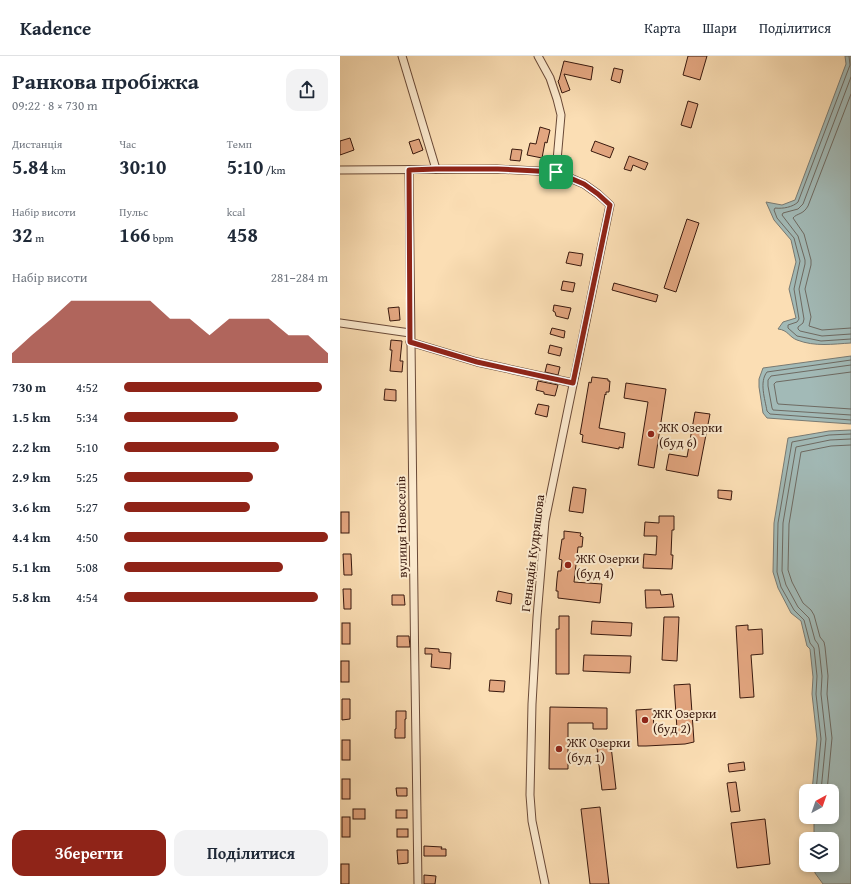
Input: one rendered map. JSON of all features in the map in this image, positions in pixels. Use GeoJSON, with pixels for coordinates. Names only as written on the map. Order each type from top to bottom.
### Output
{"type":"FeatureCollection","features":[{"type":"Feature","properties":{"kind":"street"},"geometry":{"type":"LineString","coordinates":[[402,56],[436,169]]}},
{"type":"Feature","properties":{"kind":"street"},"geometry":{"type":"LineString","coordinates":[[340,170],[498,169],[556,172],[562,115],[550,78],[538,56]]}},
{"type":"Feature","properties":{"kind":"street","name":"вулиця Новоселів"},"geometry":{"type":"LineString","coordinates":[[409,170],[418,884]]}},
{"type":"Feature","properties":{"kind":"street","name":"Геннадія Кудряшова"},"geometry":{"type":"LineString","coordinates":[[545,884],[532,821],[530,795],[538,604],[545,522],[610,205],[584,184],[556,172]]}},
{"type":"Feature","properties":{"kind":"street"},"geometry":{"type":"LineString","coordinates":[[340,322],[410,333]]}},
{"type":"Feature","properties":{"kind":"street"},"geometry":{"type":"LineString","coordinates":[[410,342],[477,362],[573,383]]}},
{"type":"Feature","properties":{"kind":"water"},"geometry":{"type":"Polygon","coordinates":[[[845,56],[851,56],[851,343],[810,344],[797,340],[786,332],[778,329],[783,322],[796,318],[789,289],[796,262],[791,240],[774,220],[766,202],[782,205],[795,200],[846,64],[845,56]]]}},
{"type":"Feature","properties":{"kind":"water"},"geometry":{"type":"Polygon","coordinates":[[[851,356],[851,424],[767,418],[763,413],[759,379],[763,368],[851,356]]]}},
{"type":"Feature","properties":{"kind":"water"},"geometry":{"type":"Polygon","coordinates":[[[851,430],[851,884],[823,884],[815,873],[839,872],[839,832],[814,832],[814,824],[839,824],[839,784],[813,784],[817,739],[812,694],[813,677],[810,649],[807,646],[801,621],[791,613],[778,588],[773,572],[774,523],[788,438],[829,431],[851,430]]]}},
{"type":"Feature","properties":{"kind":"building"},"geometry":{"type":"Polygon","coordinates":[[[688,56],[707,56],[700,80],[683,75],[688,56]]]}},
{"type":"Feature","properties":{"kind":"building"},"geometry":{"type":"Polygon","coordinates":[[[564,61],[593,67],[591,80],[564,74],[570,90],[562,93],[558,81],[564,61]]]}},
{"type":"Feature","properties":{"kind":"building"},"geometry":{"type":"Polygon","coordinates":[[[614,68],[623,70],[620,83],[611,80],[614,68]]]}},
{"type":"Feature","properties":{"kind":"building"},"geometry":{"type":"Polygon","coordinates":[[[688,101],[698,104],[691,128],[681,125],[688,101]]]}},
{"type":"Feature","properties":{"kind":"building"},"geometry":{"type":"Polygon","coordinates":[[[540,127],[550,130],[547,143],[545,142],[542,158],[527,155],[530,143],[536,144],[540,127]]]}},
{"type":"Feature","properties":{"kind":"building"},"geometry":{"type":"Polygon","coordinates":[[[350,138],[354,150],[340,155],[340,141],[350,138]]]}},
{"type":"Feature","properties":{"kind":"building"},"geometry":{"type":"Polygon","coordinates":[[[419,139],[423,150],[413,154],[409,142],[419,139]]]}},
{"type":"Feature","properties":{"kind":"building"},"geometry":{"type":"Polygon","coordinates":[[[595,141],[614,148],[610,158],[591,151],[595,141]]]}},
{"type":"Feature","properties":{"kind":"building"},"geometry":{"type":"Polygon","coordinates":[[[512,149],[522,150],[520,161],[510,160],[512,149]]]}},
{"type":"Feature","properties":{"kind":"building"},"geometry":{"type":"Polygon","coordinates":[[[629,156],[648,163],[645,170],[633,165],[631,171],[624,169],[629,156]]]}},
{"type":"Feature","properties":{"kind":"building"},"geometry":{"type":"Polygon","coordinates":[[[687,219],[699,223],[676,292],[664,288],[687,219]]]}},
{"type":"Feature","properties":{"kind":"building"},"geometry":{"type":"Polygon","coordinates":[[[569,252],[583,254],[581,266],[566,263],[569,252]]]}},
{"type":"Feature","properties":{"kind":"building"},"geometry":{"type":"Polygon","coordinates":[[[563,281],[575,283],[573,292],[561,290],[563,281]]]}},
{"type":"Feature","properties":{"kind":"building"},"geometry":{"type":"Polygon","coordinates":[[[614,283],[658,295],[656,302],[612,290],[614,283]]]}},
{"type":"Feature","properties":{"kind":"building"},"geometry":{"type":"Polygon","coordinates":[[[554,305],[571,308],[568,319],[556,316],[555,312],[553,311],[554,305]]]}},
{"type":"Feature","properties":{"kind":"building"},"geometry":{"type":"Polygon","coordinates":[[[399,307],[400,320],[390,321],[388,308],[399,307]]]}},
{"type":"Feature","properties":{"kind":"building"},"geometry":{"type":"Polygon","coordinates":[[[552,328],[565,331],[564,338],[550,334],[552,328]]]}},
{"type":"Feature","properties":{"kind":"building"},"geometry":{"type":"Polygon","coordinates":[[[391,340],[402,341],[400,361],[403,361],[402,372],[390,371],[392,350],[390,350],[391,340]]]}},
{"type":"Feature","properties":{"kind":"building"},"geometry":{"type":"Polygon","coordinates":[[[550,345],[562,348],[560,356],[548,353],[550,345]]]}},
{"type":"Feature","properties":{"kind":"building"},"geometry":{"type":"Polygon","coordinates":[[[547,364],[560,367],[558,375],[545,372],[547,364]]]}},
{"type":"Feature","properties":{"kind":"building"},"geometry":{"type":"Polygon","coordinates":[[[592,377],[608,379],[608,381],[610,381],[609,392],[606,392],[606,395],[605,394],[599,428],[625,433],[623,448],[619,447],[619,449],[582,442],[583,435],[580,434],[589,382],[591,383],[592,377]]]}},
{"type":"Feature","properties":{"kind":"building"},"geometry":{"type":"Polygon","coordinates":[[[538,381],[558,385],[555,396],[544,394],[544,392],[536,390],[538,381]]]}},
{"type":"Feature","properties":{"kind":"building","name":"ЖК Озерки (буд 6)"},"geometry":{"type":"Polygon","coordinates":[[[626,383],[666,389],[654,468],[638,465],[648,402],[624,398],[626,383]]]}},
{"type":"Feature","properties":{"kind":"building"},"geometry":{"type":"Polygon","coordinates":[[[385,389],[396,390],[396,401],[384,400],[385,389]]]}},
{"type":"Feature","properties":{"kind":"building"},"geometry":{"type":"Polygon","coordinates":[[[538,404],[549,406],[547,417],[535,414],[538,404]]]}},
{"type":"Feature","properties":{"kind":"building"},"geometry":{"type":"Polygon","coordinates":[[[695,412],[710,414],[698,476],[666,470],[669,454],[687,457],[695,412]]]}},
{"type":"Feature","properties":{"kind":"building"},"geometry":{"type":"Polygon","coordinates":[[[573,487],[586,489],[583,513],[569,511],[573,487]]]}},
{"type":"Feature","properties":{"kind":"building"},"geometry":{"type":"Polygon","coordinates":[[[718,490],[732,491],[731,500],[718,498],[718,490]]]}},
{"type":"Feature","properties":{"kind":"building"},"geometry":{"type":"Polygon","coordinates":[[[341,512],[349,512],[349,533],[341,533],[341,512]]]}},
{"type":"Feature","properties":{"kind":"building"},"geometry":{"type":"Polygon","coordinates":[[[659,516],[674,516],[671,555],[673,555],[672,569],[643,568],[644,554],[656,555],[657,536],[644,536],[645,522],[659,523],[659,516]]]}},
{"type":"Feature","properties":{"kind":"building","name":"ЖК Озерки (буд 4)"},"geometry":{"type":"Polygon","coordinates":[[[564,531],[581,533],[580,536],[583,537],[582,547],[578,547],[574,582],[602,584],[600,603],[558,598],[558,591],[556,591],[557,579],[558,571],[561,571],[562,560],[559,559],[562,539],[564,539],[564,531]]]}},
{"type":"Feature","properties":{"kind":"building"},"geometry":{"type":"Polygon","coordinates":[[[343,554],[351,554],[352,575],[344,575],[343,554]]]}},
{"type":"Feature","properties":{"kind":"building"},"geometry":{"type":"Polygon","coordinates":[[[343,589],[351,589],[351,609],[344,609],[343,589]]]}},
{"type":"Feature","properties":{"kind":"building"},"geometry":{"type":"Polygon","coordinates":[[[645,590],[660,590],[661,595],[672,594],[674,607],[646,608],[645,590]]]}},
{"type":"Feature","properties":{"kind":"building"},"geometry":{"type":"Polygon","coordinates":[[[498,591],[512,594],[511,604],[496,601],[498,591]]]}},
{"type":"Feature","properties":{"kind":"building"},"geometry":{"type":"Polygon","coordinates":[[[392,595],[404,595],[405,605],[392,605],[392,595]]]}},
{"type":"Feature","properties":{"kind":"building"},"geometry":{"type":"Polygon","coordinates":[[[559,616],[569,616],[569,674],[556,674],[556,629],[559,629],[559,616]]]}},
{"type":"Feature","properties":{"kind":"building"},"geometry":{"type":"Polygon","coordinates":[[[664,617],[679,617],[677,661],[662,660],[664,617]]]}},
{"type":"Feature","properties":{"kind":"building"},"geometry":{"type":"Polygon","coordinates":[[[592,621],[632,623],[631,636],[591,634],[592,621]]]}},
{"type":"Feature","properties":{"kind":"building"},"geometry":{"type":"Polygon","coordinates":[[[342,623],[350,623],[350,644],[342,644],[342,623]]]}},
{"type":"Feature","properties":{"kind":"building"},"geometry":{"type":"Polygon","coordinates":[[[748,625],[748,630],[762,629],[763,654],[751,655],[754,697],[740,698],[736,626],[748,625]]]}},
{"type":"Feature","properties":{"kind":"building"},"geometry":{"type":"Polygon","coordinates":[[[397,636],[409,636],[410,647],[397,647],[397,636]]]}},
{"type":"Feature","properties":{"kind":"building"},"geometry":{"type":"Polygon","coordinates":[[[425,648],[439,649],[439,652],[451,653],[450,669],[431,667],[432,654],[425,654],[425,648]]]}},
{"type":"Feature","properties":{"kind":"building"},"geometry":{"type":"Polygon","coordinates":[[[584,655],[631,656],[630,673],[583,671],[584,655]]]}},
{"type":"Feature","properties":{"kind":"building"},"geometry":{"type":"Polygon","coordinates":[[[341,661],[349,661],[349,682],[341,682],[341,661]]]}},
{"type":"Feature","properties":{"kind":"building"},"geometry":{"type":"Polygon","coordinates":[[[490,680],[505,681],[504,692],[489,691],[490,680]]]}},
{"type":"Feature","properties":{"kind":"building","name":"ЖК Озерки (буд 2)"},"geometry":{"type":"Polygon","coordinates":[[[690,684],[694,742],[685,744],[638,746],[636,710],[653,709],[654,731],[677,729],[674,685],[690,684]]]}},
{"type":"Feature","properties":{"kind":"building"},"geometry":{"type":"Polygon","coordinates":[[[342,699],[350,699],[350,719],[342,720],[342,699]]]}},
{"type":"Feature","properties":{"kind":"building","name":"ЖК Озерки (буд 1)"},"geometry":{"type":"Polygon","coordinates":[[[550,707],[607,708],[607,729],[593,729],[593,723],[568,723],[568,769],[549,769],[550,707]]]}},
{"type":"Feature","properties":{"kind":"building"},"geometry":{"type":"Polygon","coordinates":[[[396,711],[406,711],[405,738],[395,738],[396,711]]]}},
{"type":"Feature","properties":{"kind":"building"},"geometry":{"type":"Polygon","coordinates":[[[342,740],[350,740],[350,760],[342,760],[342,740]]]}},
{"type":"Feature","properties":{"kind":"building"},"geometry":{"type":"Polygon","coordinates":[[[611,746],[616,789],[602,790],[597,748],[611,746]]]}},
{"type":"Feature","properties":{"kind":"building"},"geometry":{"type":"Polygon","coordinates":[[[744,762],[745,770],[729,772],[728,764],[744,762]]]}},
{"type":"Feature","properties":{"kind":"building"},"geometry":{"type":"Polygon","coordinates":[[[342,779],[350,779],[350,799],[342,799],[342,779]]]}},
{"type":"Feature","properties":{"kind":"building"},"geometry":{"type":"Polygon","coordinates":[[[736,782],[740,811],[731,812],[727,783],[736,782]]]}},
{"type":"Feature","properties":{"kind":"building"},"geometry":{"type":"Polygon","coordinates":[[[396,788],[407,788],[407,796],[397,796],[396,788]]]}},
{"type":"Feature","properties":{"kind":"building"},"geometry":{"type":"Polygon","coordinates":[[[600,807],[609,884],[590,884],[581,809],[600,807]]]}},
{"type":"Feature","properties":{"kind":"building"},"geometry":{"type":"Polygon","coordinates":[[[353,809],[365,809],[365,819],[353,819],[353,809]]]}},
{"type":"Feature","properties":{"kind":"building"},"geometry":{"type":"Polygon","coordinates":[[[396,810],[407,810],[407,818],[396,818],[396,810]]]}},
{"type":"Feature","properties":{"kind":"building"},"geometry":{"type":"Polygon","coordinates":[[[342,817],[350,817],[350,837],[342,837],[342,817]]]}},
{"type":"Feature","properties":{"kind":"building"},"geometry":{"type":"Polygon","coordinates":[[[765,819],[770,864],[737,868],[731,823],[765,819]]]}},
{"type":"Feature","properties":{"kind":"building"},"geometry":{"type":"Polygon","coordinates":[[[397,829],[408,829],[408,837],[397,837],[397,829]]]}},
{"type":"Feature","properties":{"kind":"building"},"geometry":{"type":"Polygon","coordinates":[[[424,846],[442,847],[441,849],[446,849],[446,856],[424,856],[424,846]]]}},
{"type":"Feature","properties":{"kind":"building"},"geometry":{"type":"Polygon","coordinates":[[[397,850],[408,850],[408,863],[398,864],[397,850]]]}},
{"type":"Feature","properties":{"kind":"building"},"geometry":{"type":"Polygon","coordinates":[[[341,864],[349,864],[349,884],[341,884],[341,864]]]}},
{"type":"Feature","properties":{"kind":"building"},"geometry":{"type":"Polygon","coordinates":[[[424,875],[436,876],[435,884],[424,884],[424,875]]]}},
{"type":"Feature","properties":{"kind":"place","name":"ЖК Озерки (буд 6)"},"geometry":{"type":"Point","coordinates":[651,434]}},
{"type":"Feature","properties":{"kind":"place","name":"ЖК Озерки (буд 4)"},"geometry":{"type":"Point","coordinates":[568,565]}},
{"type":"Feature","properties":{"kind":"place","name":"ЖК Озерки (буд 2)"},"geometry":{"type":"Point","coordinates":[645,720]}},
{"type":"Feature","properties":{"kind":"place","name":"ЖК Озерки (буд 1)"},"geometry":{"type":"Point","coordinates":[559,749]}},
{"type":"Feature","properties":{"kind":"route"},"geometry":{"type":"LineString","coordinates":[[498,169],[556,172],[584,184],[610,205],[578,365],[573,383],[477,362],[410,342],[409,170],[498,169]]}}]}
